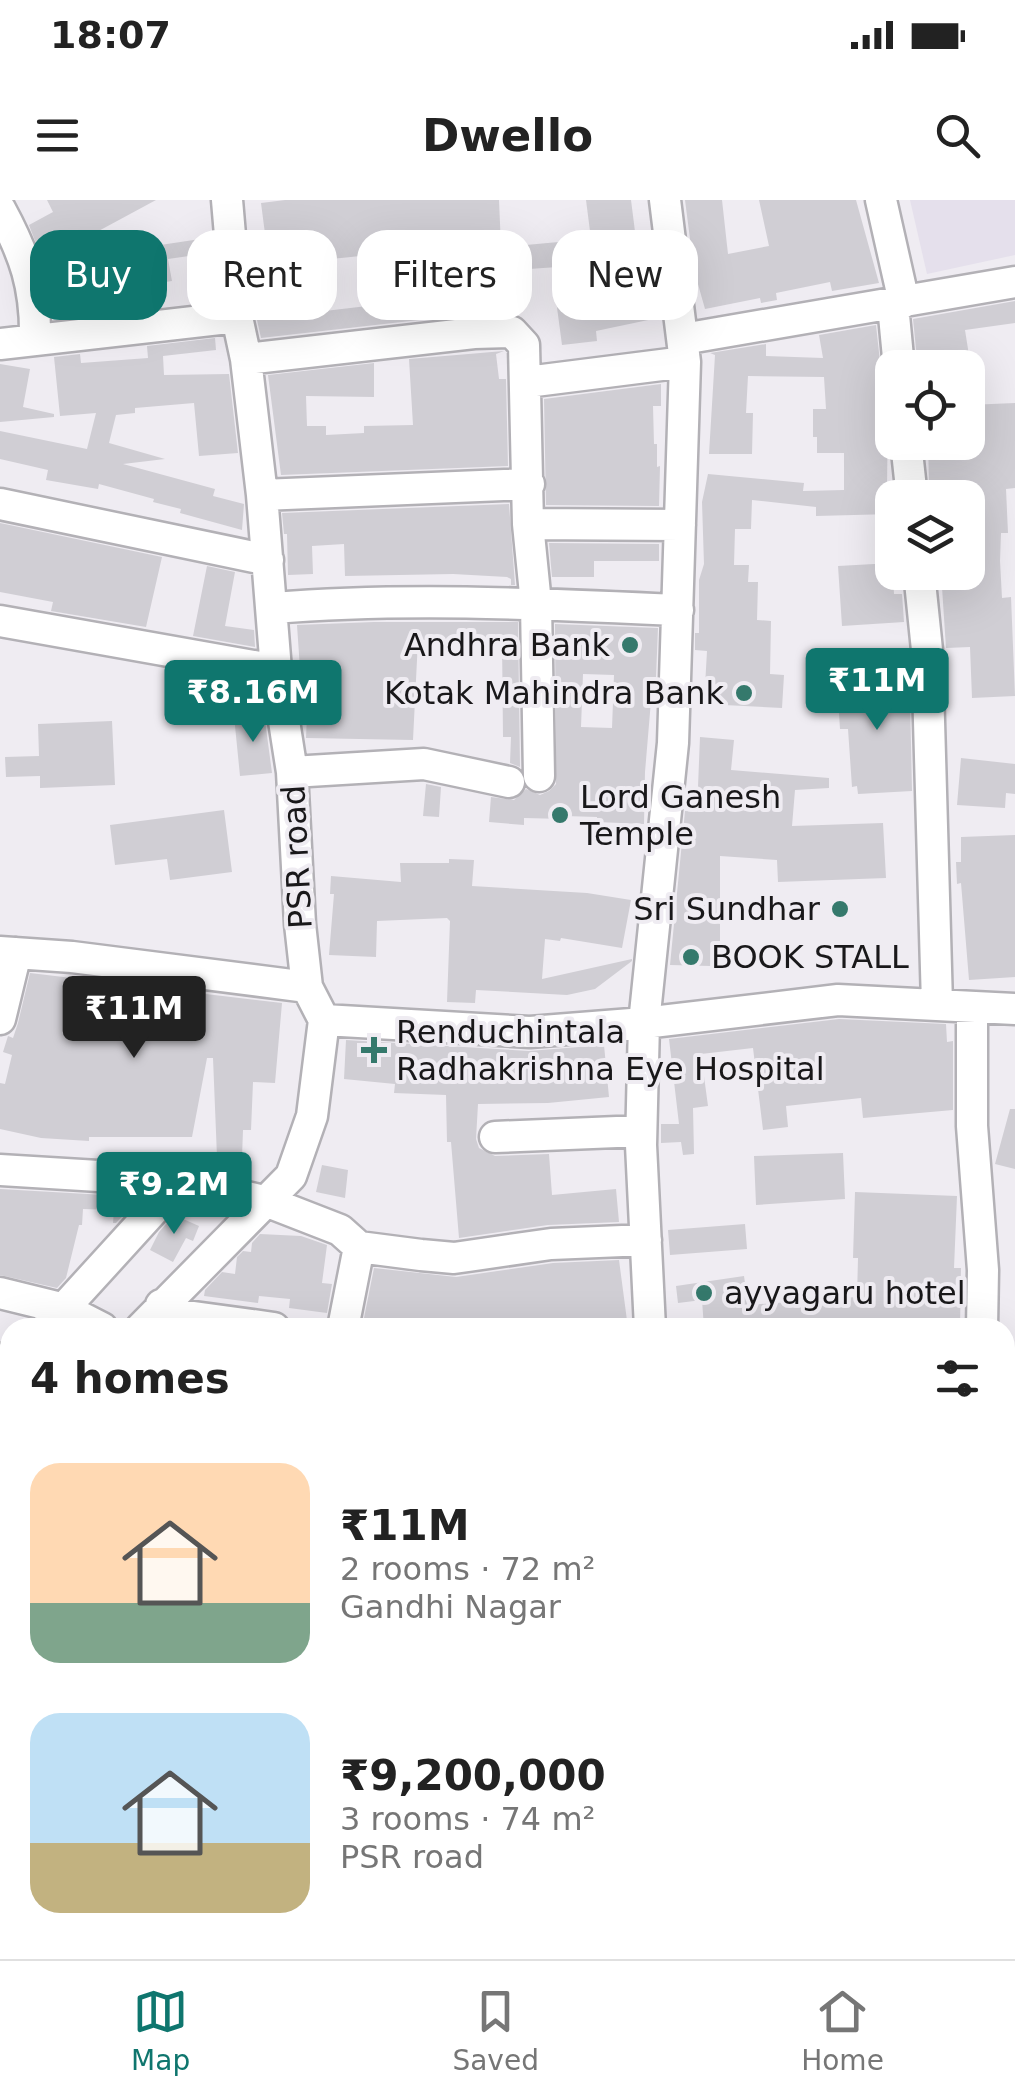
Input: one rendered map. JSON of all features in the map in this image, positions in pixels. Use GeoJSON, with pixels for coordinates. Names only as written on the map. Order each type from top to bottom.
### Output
{"type":"FeatureCollection","features":[{"type":"Feature","properties":{"kind":"street","name":"PSR road"},"geometry":{"type":"LineString","coordinates":[[228,200],[230,230]]}},
{"type":"Feature","properties":{"kind":"street"},"geometry":{"type":"LineString","coordinates":[[650,1318],[641,1131],[644,1023],[673,743],[684,351],[666,200]]}},
{"type":"Feature","properties":{"kind":"street"},"geometry":{"type":"LineString","coordinates":[[881,200],[898,304],[899,350]]}},
{"type":"Feature","properties":{"kind":"street"},"geometry":{"type":"LineString","coordinates":[[0,209],[17,240],[36,300],[35,339]]}},
{"type":"Feature","properties":{"kind":"street"},"geometry":{"type":"LineString","coordinates":[[527,382],[1015,282]]}},
{"type":"Feature","properties":{"kind":"street"},"geometry":{"type":"LineString","coordinates":[[0,344],[202,320]]}},
{"type":"Feature","properties":{"kind":"street","name":"PSR road"},"geometry":{"type":"LineString","coordinates":[[238,320],[262,496],[276,670],[292,772],[307,987],[324,1020]]}},
{"type":"Feature","properties":{"kind":"street"},"geometry":{"type":"LineString","coordinates":[[246,359],[512,332],[524,345],[528,524],[536,604],[524,779],[424,764],[292,772]]}},
{"type":"Feature","properties":{"kind":"street"},"geometry":{"type":"LineString","coordinates":[[262,496],[530,484]]}},
{"type":"Feature","properties":{"kind":"street"},"geometry":{"type":"LineString","coordinates":[[0,504],[268,560]]}},
{"type":"Feature","properties":{"kind":"street"},"geometry":{"type":"LineString","coordinates":[[528,524],[680,525]]}},
{"type":"Feature","properties":{"kind":"street"},"geometry":{"type":"LineString","coordinates":[[921,590],[926,650],[937,1004]]}},
{"type":"Feature","properties":{"kind":"street"},"geometry":{"type":"LineString","coordinates":[[273,608],[330,604],[536,604],[678,610]]}},
{"type":"Feature","properties":{"kind":"street"},"geometry":{"type":"LineString","coordinates":[[0,621],[276,670]]}},
{"type":"Feature","properties":{"kind":"street"},"geometry":{"type":"LineString","coordinates":[[0,1019],[8,953],[72,957],[307,987]]}},
{"type":"Feature","properties":{"kind":"street"},"geometry":{"type":"LineString","coordinates":[[152,1316],[291,1176],[312,1116],[324,1020],[530,1032],[838,1000],[1015,1009]]}},
{"type":"Feature","properties":{"kind":"street"},"geometry":{"type":"LineString","coordinates":[[972,1007],[972,1126],[982,1318]]}},
{"type":"Feature","properties":{"kind":"street"},"geometry":{"type":"LineString","coordinates":[[495,1137],[641,1131]]}},
{"type":"Feature","properties":{"kind":"street"},"geometry":{"type":"LineString","coordinates":[[0,1170],[180,1180],[268,1202],[340,1230],[359,1246],[454,1258],[551,1244],[646,1240]]}},
{"type":"Feature","properties":{"kind":"street"},"geometry":{"type":"LineString","coordinates":[[0,1292],[55,1318],[180,1180]]}},
{"type":"Feature","properties":{"kind":"street"},"geometry":{"type":"LineString","coordinates":[[345,1318],[359,1246]]}},
{"type":"Feature","properties":{"kind":"street"},"geometry":{"type":"LineString","coordinates":[[152,1316],[201,1318]]}},
{"type":"Feature","properties":{"kind":"shaded area"},"geometry":{"type":"Polygon","coordinates":[[[910,200],[1015,200],[1015,255],[927,274],[910,200]]]}},
{"type":"Feature","properties":{"kind":"building"},"geometry":{"type":"Polygon","coordinates":[[[47,200],[156,200],[100,230],[31,230],[29,225],[53,212],[47,200]]]}},
{"type":"Feature","properties":{"kind":"building"},"geometry":{"type":"Polygon","coordinates":[[[499,200],[500,230],[357,230],[357,256],[337,258],[337,230],[265,230],[261,203],[499,200]]]}},
{"type":"Feature","properties":{"kind":"building"},"geometry":{"type":"Polygon","coordinates":[[[586,200],[631,200],[635,230],[590,230],[586,200]]]}},
{"type":"Feature","properties":{"kind":"building"},"geometry":{"type":"Polygon","coordinates":[[[685,200],[722,200],[728,254],[769,246],[759,200],[856,200],[879,283],[832,291],[830,282],[776,293],[777,300],[761,303],[760,298],[705,309],[698,284],[698,230],[689,230],[685,200]]]}},
{"type":"Feature","properties":{"kind":"building"},"geometry":{"type":"Polygon","coordinates":[[[187,241],[187,256],[168,259],[172,281],[167,282],[167,244],[187,241]]]}},
{"type":"Feature","properties":{"kind":"building"},"geometry":{"type":"Polygon","coordinates":[[[552,243],[552,267],[532,269],[532,244],[552,243]]]}},
{"type":"Feature","properties":{"kind":"building"},"geometry":{"type":"Polygon","coordinates":[[[1015,301],[1015,323],[965,330],[968,350],[916,350],[913,319],[1015,301]]]}},
{"type":"Feature","properties":{"kind":"building"},"geometry":{"type":"Polygon","coordinates":[[[357,307],[357,320],[419,320],[261,338],[257,320],[337,320],[337,310],[357,307]]]}},
{"type":"Feature","properties":{"kind":"building"},"geometry":{"type":"Polygon","coordinates":[[[559,320],[648,320],[596,331],[597,341],[562,345],[559,320]]]}},
{"type":"Feature","properties":{"kind":"building"},"geometry":{"type":"Polygon","coordinates":[[[876,325],[875,460],[887,460],[887,480],[875,480],[875,514],[816,516],[816,507],[752,500],[751,529],[735,529],[734,565],[749,565],[748,582],[758,582],[757,620],[771,621],[770,674],[784,675],[782,708],[704,704],[707,651],[695,650],[695,633],[699,633],[699,580],[704,564],[702,502],[708,474],[804,483],[803,491],[844,490],[844,453],[817,453],[817,437],[813,437],[813,409],[826,409],[824,377],[748,376],[746,413],[753,413],[752,454],[709,454],[715,355],[710,353],[766,344],[766,356],[823,358],[819,335],[876,325]]]}},
{"type":"Feature","properties":{"kind":"building"},"geometry":{"type":"Polygon","coordinates":[[[215,338],[216,350],[163,356],[164,375],[229,374],[238,453],[199,456],[194,403],[135,408],[135,413],[116,415],[109,443],[165,459],[123,464],[215,489],[213,496],[244,504],[242,530],[99,484],[98,489],[46,480],[48,470],[0,459],[0,431],[87,449],[96,413],[60,416],[54,357],[80,354],[81,363],[148,358],[147,346],[215,338]]]}},
{"type":"Feature","properties":{"kind":"building"},"geometry":{"type":"Polygon","coordinates":[[[504,351],[496,354],[499,379],[506,379],[508,466],[281,475],[268,375],[374,363],[374,397],[306,396],[307,426],[326,426],[326,435],[364,433],[364,426],[413,425],[409,359],[504,351]]]}},
{"type":"Feature","properties":{"kind":"building"},"geometry":{"type":"Polygon","coordinates":[[[0,364],[30,369],[23,407],[54,417],[0,422],[0,364]]]}},
{"type":"Feature","properties":{"kind":"building"},"geometry":{"type":"Polygon","coordinates":[[[661,384],[661,406],[653,406],[654,444],[657,467],[660,466],[659,506],[546,505],[544,399],[661,384]]]}},
{"type":"Feature","properties":{"kind":"building"},"geometry":{"type":"Polygon","coordinates":[[[1015,403],[1015,488],[1006,489],[1008,533],[1001,533],[1000,561],[1002,598],[1011,597],[1015,696],[972,698],[970,647],[946,648],[942,590],[985,590],[985,480],[929,480],[928,460],[985,460],[985,404],[1015,403]]]}},
{"type":"Feature","properties":{"kind":"building"},"geometry":{"type":"Polygon","coordinates":[[[509,504],[515,585],[507,577],[453,574],[345,576],[344,544],[312,546],[313,574],[288,575],[282,513],[509,504]]]}},
{"type":"Feature","properties":{"kind":"building"},"geometry":{"type":"Polygon","coordinates":[[[0,523],[162,557],[146,627],[51,611],[53,602],[0,592],[0,523]]]}},
{"type":"Feature","properties":{"kind":"building"},"geometry":{"type":"Polygon","coordinates":[[[549,543],[659,544],[659,561],[594,561],[594,577],[552,577],[549,543]]]}},
{"type":"Feature","properties":{"kind":"building"},"geometry":{"type":"Polygon","coordinates":[[[875,564],[875,590],[902,594],[904,622],[842,626],[838,566],[875,564]]]}},
{"type":"Feature","properties":{"kind":"building"},"geometry":{"type":"Polygon","coordinates":[[[207,566],[235,572],[225,626],[254,630],[255,647],[193,636],[207,566]]]}},
{"type":"Feature","properties":{"kind":"building"},"geometry":{"type":"Polygon","coordinates":[[[518,622],[520,767],[510,763],[511,737],[503,737],[502,640],[418,640],[413,740],[306,738],[309,668],[300,669],[297,625],[518,622]]]}},
{"type":"Feature","properties":{"kind":"building"},"geometry":{"type":"Polygon","coordinates":[[[555,624],[658,628],[644,824],[565,816],[524,818],[524,825],[489,822],[491,797],[514,800],[526,789],[540,795],[556,784],[555,624]],[[583,674],[581,727],[612,728],[614,675],[583,674]]]}},
{"type":"Feature","properties":{"kind":"building"},"geometry":{"type":"Polygon","coordinates":[[[903,676],[905,699],[910,699],[912,791],[858,794],[857,786],[852,787],[848,729],[840,729],[837,683],[845,682],[844,679],[903,676]]]}},
{"type":"Feature","properties":{"kind":"building"},"geometry":{"type":"Polygon","coordinates":[[[264,713],[272,773],[240,776],[234,716],[264,713]]]}},
{"type":"Feature","properties":{"kind":"building"},"geometry":{"type":"Polygon","coordinates":[[[112,721],[115,785],[40,788],[40,776],[6,777],[5,757],[39,756],[38,724],[112,721]]]}},
{"type":"Feature","properties":{"kind":"building"},"geometry":{"type":"Polygon","coordinates":[[[700,737],[734,740],[731,770],[829,778],[829,788],[795,790],[792,826],[883,823],[886,878],[778,882],[777,860],[720,856],[720,946],[712,946],[711,966],[670,965],[685,811],[697,812],[700,737]]]}},
{"type":"Feature","properties":{"kind":"building"},"geometry":{"type":"Polygon","coordinates":[[[961,758],[1015,764],[1015,794],[1006,793],[1005,808],[957,805],[961,758]]]}},
{"type":"Feature","properties":{"kind":"building"},"geometry":{"type":"Polygon","coordinates":[[[426,784],[441,787],[439,817],[423,816],[426,784]]]}},
{"type":"Feature","properties":{"kind":"building"},"geometry":{"type":"Polygon","coordinates":[[[224,810],[232,872],[170,880],[167,859],[115,865],[110,825],[224,810]]]}},
{"type":"Feature","properties":{"kind":"building"},"geometry":{"type":"Polygon","coordinates":[[[1015,835],[1015,977],[969,980],[961,883],[957,884],[961,837],[1015,835]]]}},
{"type":"Feature","properties":{"kind":"building"},"geometry":{"type":"Polygon","coordinates":[[[449,859],[474,860],[472,886],[587,893],[631,900],[622,948],[545,939],[542,979],[632,961],[595,989],[567,995],[476,990],[475,1003],[447,1002],[447,918],[377,921],[376,957],[329,955],[334,894],[330,894],[331,876],[401,882],[400,863],[449,863],[449,859]]]}},
{"type":"Feature","properties":{"kind":"building"},"geometry":{"type":"Polygon","coordinates":[[[30,973],[282,1003],[275,1083],[253,1082],[251,1130],[243,1130],[242,1157],[217,1157],[213,1058],[207,1058],[192,1137],[89,1137],[89,1141],[41,1138],[0,1129],[0,1083],[5,1084],[12,1055],[3,1052],[8,1036],[13,1038],[30,973]]]}},
{"type":"Feature","properties":{"kind":"building"},"geometry":{"type":"Polygon","coordinates":[[[839,1019],[946,1024],[947,1042],[953,1041],[953,1110],[863,1118],[861,1098],[786,1106],[788,1127],[763,1130],[753,1048],[701,1054],[708,1106],[693,1108],[694,1154],[683,1155],[681,1142],[661,1143],[661,1124],[679,1124],[669,1039],[839,1019]]]}},
{"type":"Feature","properties":{"kind":"building"},"geometry":{"type":"Polygon","coordinates":[[[346,1040],[529,1051],[604,1045],[609,1097],[478,1104],[476,1139],[479,1148],[495,1156],[549,1154],[552,1195],[616,1189],[619,1222],[548,1225],[459,1238],[451,1142],[447,1142],[446,1095],[394,1093],[395,1084],[344,1079],[346,1040]]]}},
{"type":"Feature","properties":{"kind":"building"},"geometry":{"type":"Polygon","coordinates":[[[1010,1109],[1015,1109],[1015,1169],[995,1164],[1010,1109]]]}},
{"type":"Feature","properties":{"kind":"building"},"geometry":{"type":"Polygon","coordinates":[[[843,1153],[845,1199],[756,1205],[754,1156],[843,1153]]]}},
{"type":"Feature","properties":{"kind":"building"},"geometry":{"type":"Polygon","coordinates":[[[322,1165],[348,1170],[345,1198],[316,1192],[322,1165]]]}},
{"type":"Feature","properties":{"kind":"building"},"geometry":{"type":"Polygon","coordinates":[[[0,1189],[140,1197],[116,1223],[114,1210],[83,1209],[66,1278],[57,1288],[0,1275],[0,1189]]]}},
{"type":"Feature","properties":{"kind":"building"},"geometry":{"type":"Polygon","coordinates":[[[855,1192],[957,1196],[954,1268],[961,1268],[960,1318],[703,1318],[702,1300],[678,1303],[676,1286],[744,1276],[748,1305],[857,1297],[858,1258],[853,1258],[855,1192]]]}},
{"type":"Feature","properties":{"kind":"building"},"geometry":{"type":"Polygon","coordinates":[[[174,1215],[199,1226],[193,1241],[186,1238],[173,1262],[150,1250],[174,1215]]]}},
{"type":"Feature","properties":{"kind":"building"},"geometry":{"type":"Polygon","coordinates":[[[745,1224],[747,1249],[670,1255],[668,1230],[745,1224]]]}},
{"type":"Feature","properties":{"kind":"building"},"geometry":{"type":"Polygon","coordinates":[[[260,1234],[301,1236],[327,1245],[322,1283],[332,1284],[327,1313],[289,1308],[290,1299],[259,1296],[258,1303],[204,1296],[222,1272],[235,1274],[237,1257],[243,1251],[251,1252],[252,1243],[260,1234]]]}},
{"type":"Feature","properties":{"kind":"building"},"geometry":{"type":"Polygon","coordinates":[[[619,1260],[627,1318],[364,1318],[374,1268],[456,1277],[553,1263],[619,1260]]]}},
{"type":"Feature","properties":{"kind":"place","name":"Andhra Bank"},"geometry":{"type":"Point","coordinates":[630,645]}},
{"type":"Feature","properties":{"kind":"place","name":"Kotak Mahindra Bank"},"geometry":{"type":"Point","coordinates":[744,693]}},
{"type":"Feature","properties":{"kind":"place","name":"Lord Ganesh Temple"},"geometry":{"type":"Point","coordinates":[560,815]}},
{"type":"Feature","properties":{"kind":"place","name":"Sri Sundhar"},"geometry":{"type":"Point","coordinates":[840,909]}},
{"type":"Feature","properties":{"kind":"place","name":"BOOK STALL"},"geometry":{"type":"Point","coordinates":[691,957]}},
{"type":"Feature","properties":{"kind":"place","name":"Renduchintala Radhakrishna Eye Hospital"},"geometry":{"type":"Point","coordinates":[374,1050]}},
{"type":"Feature","properties":{"kind":"place","name":"ayyagaru hotel"},"geometry":{"type":"Point","coordinates":[704,1293]}}]}
